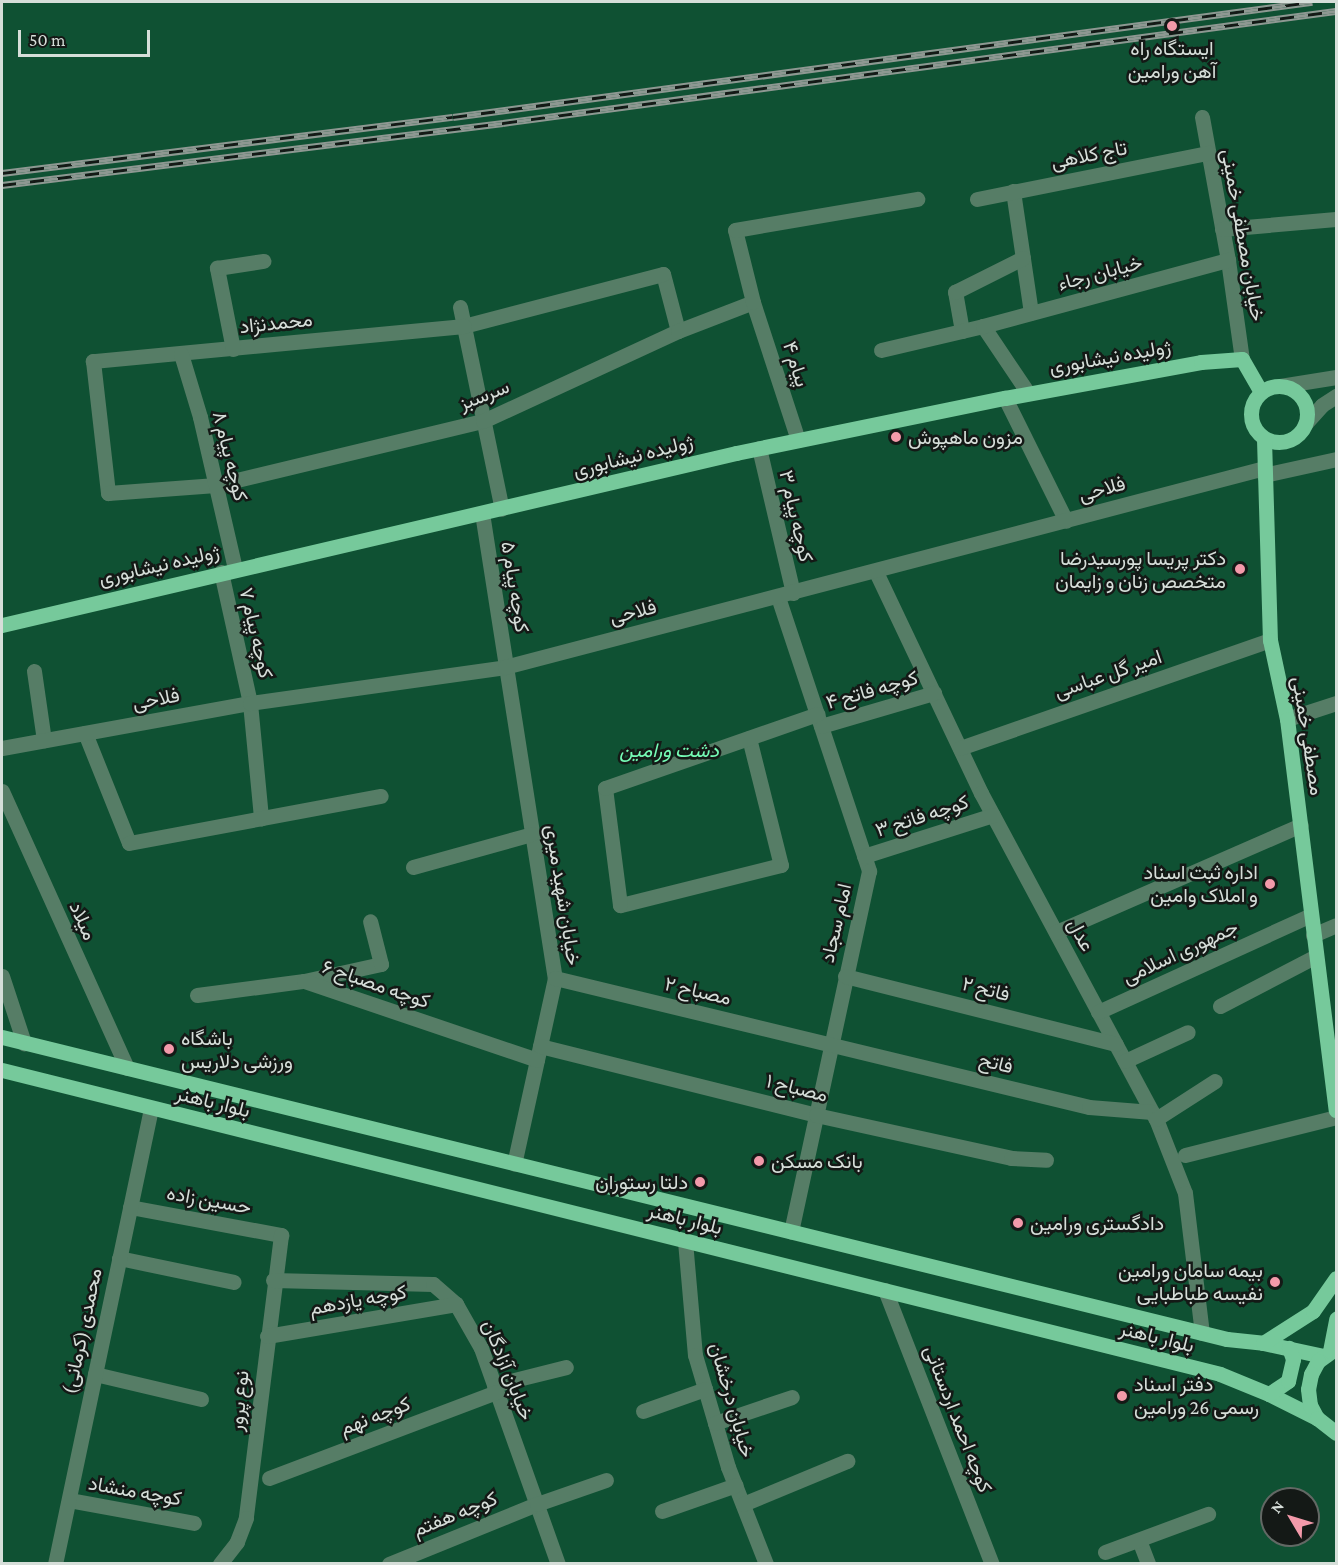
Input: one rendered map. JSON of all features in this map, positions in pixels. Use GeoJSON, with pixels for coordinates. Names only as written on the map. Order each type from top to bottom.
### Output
{"type":"FeatureCollection","features":[{"type":"Feature","properties":{"kind":"main road"},"geometry":{"type":"LineString","coordinates":[[1242,359],[1261,392]]}},
{"type":"Feature","properties":{"kind":"main road","name":"ژولیده نیشابوری"},"geometry":{"type":"LineString","coordinates":[[2,625],[228,570],[502,509],[759,448],[1028,393],[1201,362],[1242,359]]}},
{"type":"Feature","properties":{"kind":"main road"},"geometry":{"type":"LineString","coordinates":[[1280,386],[1289,388],[1302,399],[1306,406],[1305,424],[1293,439],[1283,442],[1264,439],[1257,433],[1250,416],[1255,399],[1261,392],[1280,386]]}},
{"type":"Feature","properties":{"kind":"main road","name":"مصطفی خمینی"},"geometry":{"type":"LineString","coordinates":[[1264,439],[1270,640],[1287,719],[1313,935],[1335,1087],[1336,1110]]}},
{"type":"Feature","properties":{"kind":"main road","name":"بلوار باهنر"},"geometry":{"type":"LineString","coordinates":[[2,1037],[1202,1333],[1289,1348],[1330,1352]]}},
{"type":"Feature","properties":{"kind":"main road","name":"بلوار باهنر"},"geometry":{"type":"LineString","coordinates":[[2,1070],[1220,1374],[1269,1394],[1327,1427]]}},
{"type":"Feature","properties":{"kind":"main road"},"geometry":{"type":"LineString","coordinates":[[1263,1343],[1313,1311],[1336,1278]]}},
{"type":"Feature","properties":{"kind":"main road"},"geometry":{"type":"LineString","coordinates":[[1336,1319],[1330,1352],[1311,1374],[1308,1389],[1310,1405],[1327,1427],[1336,1447]]}},
{"type":"Feature","properties":{"kind":"main road"},"geometry":{"type":"LineString","coordinates":[[1269,1394],[1288,1381],[1293,1359],[1289,1348]]}},
{"type":"Feature","properties":{"kind":"street","name":"خیابان مصطفی خمینی"},"geometry":{"type":"LineString","coordinates":[[1202,117],[1228,260],[1242,359]]}},
{"type":"Feature","properties":{"kind":"street","name":"تاج کلاهی"},"geometry":{"type":"LineString","coordinates":[[977,199],[1208,153]]}},
{"type":"Feature","properties":{"kind":"street"},"geometry":{"type":"LineString","coordinates":[[1013,191],[1031,313]]}},
{"type":"Feature","properties":{"kind":"street","name":"پیام ۴"},"geometry":{"type":"LineString","coordinates":[[798,440],[753,302],[735,230],[917,199]]}},
{"type":"Feature","properties":{"kind":"street"},"geometry":{"type":"LineString","coordinates":[[1222,229],[1336,219]]}},
{"type":"Feature","properties":{"kind":"street"},"geometry":{"type":"LineString","coordinates":[[962,331],[955,292],[1023,258]]}},
{"type":"Feature","properties":{"kind":"street","name":"خیابان رجاء"},"geometry":{"type":"LineString","coordinates":[[881,350],[983,326],[1228,260]]}},
{"type":"Feature","properties":{"kind":"street"},"geometry":{"type":"LineString","coordinates":[[233,349],[217,268],[263,261]]}},
{"type":"Feature","properties":{"kind":"street","name":"محمدنژاد"},"geometry":{"type":"LineString","coordinates":[[93,361],[464,326],[663,274],[678,331]]}},
{"type":"Feature","properties":{"kind":"street","name":"سرسبز"},"geometry":{"type":"LineString","coordinates":[[93,361],[108,493],[216,485],[483,421],[678,331],[753,302]]}},
{"type":"Feature","properties":{"kind":"street"},"geometry":{"type":"LineString","coordinates":[[460,307],[502,509]]}},
{"type":"Feature","properties":{"kind":"street"},"geometry":{"type":"LineString","coordinates":[[983,326],[1028,393]]}},
{"type":"Feature","properties":{"kind":"street","name":"کوچه پیام ۸"},"geometry":{"type":"LineString","coordinates":[[181,354],[200,417],[216,485],[228,570]]}},
{"type":"Feature","properties":{"kind":"street"},"geometry":{"type":"LineString","coordinates":[[1280,386],[1336,377]]}},
{"type":"Feature","properties":{"kind":"street"},"geometry":{"type":"LineString","coordinates":[[1305,424],[1322,405],[1336,396]]}},
{"type":"Feature","properties":{"kind":"street"},"geometry":{"type":"LineString","coordinates":[[1005,398],[1066,520]]}},
{"type":"Feature","properties":{"kind":"street","name":"کوچه پیام ۳"},"geometry":{"type":"LineString","coordinates":[[759,448],[786,595]]}},
{"type":"Feature","properties":{"kind":"street","name":"فلاحی"},"geometry":{"type":"LineString","coordinates":[[2,748],[250,703],[505,667],[876,572],[1066,520],[1264,472],[1336,459]]}},
{"type":"Feature","properties":{"kind":"street","name":"کوچه پیام ۵"},"geometry":{"type":"LineString","coordinates":[[482,513],[505,667]]}},
{"type":"Feature","properties":{"kind":"street","name":"کوچه پیام ۷"},"geometry":{"type":"LineString","coordinates":[[228,570],[250,703],[261,818]]}},
{"type":"Feature","properties":{"kind":"street","name":"عدل"},"geometry":{"type":"LineString","coordinates":[[876,572],[993,815],[1154,1115],[1185,1193],[1202,1333]]}},
{"type":"Feature","properties":{"kind":"street","name":"امام سجاد"},"geometry":{"type":"LineString","coordinates":[[786,595],[819,720],[869,871],[791,1232]]}},
{"type":"Feature","properties":{"kind":"street","name":"امیر گل عباسی"},"geometry":{"type":"LineString","coordinates":[[960,748],[1270,640]]}},
{"type":"Feature","properties":{"kind":"street","name":"خیابان شهید میری"},"geometry":{"type":"LineString","coordinates":[[505,667],[555,978],[514,1164]]}},
{"type":"Feature","properties":{"kind":"street"},"geometry":{"type":"LineString","coordinates":[[34,671],[44,740]]}},
{"type":"Feature","properties":{"kind":"street","name":"کوچه فاتح ۴"},"geometry":{"type":"LineString","coordinates":[[749,738],[781,865],[620,905],[605,788],[749,738],[934,693]]}},
{"type":"Feature","properties":{"kind":"street"},"geometry":{"type":"LineString","coordinates":[[1287,719],[1336,703]]}},
{"type":"Feature","properties":{"kind":"street"},"geometry":{"type":"LineString","coordinates":[[85,733],[129,843],[381,796]]}},
{"type":"Feature","properties":{"kind":"street","name":"میلاد"},"geometry":{"type":"LineString","coordinates":[[2,791],[127,1068]]}},
{"type":"Feature","properties":{"kind":"street","name":"کوچه فاتح ۳"},"geometry":{"type":"LineString","coordinates":[[864,856],[993,815]]}},
{"type":"Feature","properties":{"kind":"street"},"geometry":{"type":"LineString","coordinates":[[1056,932],[1301,825]]}},
{"type":"Feature","properties":{"kind":"street"},"geometry":{"type":"LineString","coordinates":[[413,867],[532,834]]}},
{"type":"Feature","properties":{"kind":"street","name":"جمهوری اسلامی"},"geometry":{"type":"LineString","coordinates":[[1098,1012],[1311,915]]}},
{"type":"Feature","properties":{"kind":"street"},"geometry":{"type":"LineString","coordinates":[[304,981],[381,964],[370,921]]}},
{"type":"Feature","properties":{"kind":"street"},"geometry":{"type":"LineString","coordinates":[[1313,935],[1336,925]]}},
{"type":"Feature","properties":{"kind":"street"},"geometry":{"type":"LineString","coordinates":[[1220,1006],[1316,956]]}},
{"type":"Feature","properties":{"kind":"street"},"geometry":{"type":"LineString","coordinates":[[2,976],[24,1043]]}},
{"type":"Feature","properties":{"kind":"street","name":"فاتح ۲"},"geometry":{"type":"LineString","coordinates":[[846,976],[1116,1044]]}},
{"type":"Feature","properties":{"kind":"street","name":"مصباح ۲"},"geometry":{"type":"LineString","coordinates":[[555,978],[831,1044]]}},
{"type":"Feature","properties":{"kind":"street","name":"کوچه مصباح ۶"},"geometry":{"type":"LineString","coordinates":[[197,995],[304,981],[539,1053]]}},
{"type":"Feature","properties":{"kind":"street"},"geometry":{"type":"LineString","coordinates":[[1125,1061],[1188,1032]]}},
{"type":"Feature","properties":{"kind":"street","name":"فاتح"},"geometry":{"type":"LineString","coordinates":[[831,1044],[1089,1107],[1154,1115]]}},
{"type":"Feature","properties":{"kind":"street","name":"مصباح ۱"},"geometry":{"type":"LineString","coordinates":[[539,1053],[1011,1158],[1046,1160]]}},
{"type":"Feature","properties":{"kind":"street"},"geometry":{"type":"LineString","coordinates":[[1154,1115],[1215,1081]]}},
{"type":"Feature","properties":{"kind":"street","name":"محمدی (کرمانی)"},"geometry":{"type":"LineString","coordinates":[[56,1563],[151,1108]]}},
{"type":"Feature","properties":{"kind":"street"},"geometry":{"type":"LineString","coordinates":[[1185,1155],[1336,1118]]}},
{"type":"Feature","properties":{"kind":"street","name":"حسین زاده"},"geometry":{"type":"LineString","coordinates":[[130,1207],[281,1235]]}},
{"type":"Feature","properties":{"kind":"street","name":"نوع پرور"},"geometry":{"type":"LineString","coordinates":[[220,1563],[244,1530],[273,1280],[281,1235]]}},
{"type":"Feature","properties":{"kind":"street","name":"خیابان درخشان"},"geometry":{"type":"LineString","coordinates":[[685,1241],[695,1355],[715,1424],[766,1563]]}},
{"type":"Feature","properties":{"kind":"street"},"geometry":{"type":"LineString","coordinates":[[119,1258],[234,1282]]}},
{"type":"Feature","properties":{"kind":"street","name":"خیابان آزادگان"},"geometry":{"type":"LineString","coordinates":[[273,1280],[433,1284],[456,1304],[481,1348],[558,1563]]}},
{"type":"Feature","properties":{"kind":"street","name":"کوچه احمد اردستانی"},"geometry":{"type":"LineString","coordinates":[[885,1290],[992,1563]]}},
{"type":"Feature","properties":{"kind":"street","name":"کوچه یازدهم"},"geometry":{"type":"LineString","coordinates":[[267,1336],[456,1304]]}},
{"type":"Feature","properties":{"kind":"street","name":"کوچه نهم"},"geometry":{"type":"LineString","coordinates":[[269,1478],[495,1389],[567,1367]]}},
{"type":"Feature","properties":{"kind":"street"},"geometry":{"type":"LineString","coordinates":[[95,1374],[201,1399]]}},
{"type":"Feature","properties":{"kind":"street"},"geometry":{"type":"LineString","coordinates":[[643,1411],[705,1389]]}},
{"type":"Feature","properties":{"kind":"street"},"geometry":{"type":"LineString","coordinates":[[715,1424],[792,1397]]}},
{"type":"Feature","properties":{"kind":"street"},"geometry":{"type":"LineString","coordinates":[[743,1504],[847,1461]]}},
{"type":"Feature","properties":{"kind":"street","name":"کوچه هفتم"},"geometry":{"type":"LineString","coordinates":[[388,1563],[537,1503],[606,1480]]}},
{"type":"Feature","properties":{"kind":"street"},"geometry":{"type":"LineString","coordinates":[[662,1511],[736,1485]]}},
{"type":"Feature","properties":{"kind":"street","name":"کوچه منشاد"},"geometry":{"type":"LineString","coordinates":[[69,1500],[194,1523]]}},
{"type":"Feature","properties":{"kind":"street"},"geometry":{"type":"LineString","coordinates":[[1106,1552],[1208,1514]]}},
{"type":"Feature","properties":{"kind":"street"},"geometry":{"type":"LineString","coordinates":[[1139,1540],[1148,1563]]}},
{"type":"Feature","properties":{"kind":"green space","name":"دشت ورامین"},"geometry":{"type":"Polygon","coordinates":[[[2,2],[1336,2],[1336,1563],[2,1564],[2,2]]]}},
{"type":"Feature","properties":{"kind":"railway"},"geometry":{"type":"LineString","coordinates":[[2,173],[453,117],[1312,2]]}},
{"type":"Feature","properties":{"kind":"railway"},"geometry":{"type":"LineString","coordinates":[[2,185],[503,123],[1336,11]]}},
{"type":"Feature","properties":{"kind":"place","name":"ایستگاه راه آهن ورامین"},"geometry":{"type":"Point","coordinates":[1172,26]}},
{"type":"Feature","properties":{"kind":"place","name":"مزون ماهپوش"},"geometry":{"type":"Point","coordinates":[896,437]}},
{"type":"Feature","properties":{"kind":"place","name":"دکتر پریسا پورسیدرضا متخصص زنان و زایمان"},"geometry":{"type":"Point","coordinates":[1240,569]}},
{"type":"Feature","properties":{"kind":"place","name":"اداره ثبت اسناد و املاک وامین"},"geometry":{"type":"Point","coordinates":[1270,884]}},
{"type":"Feature","properties":{"kind":"place","name":"باشگاه ورزشی دلاریس"},"geometry":{"type":"Point","coordinates":[169,1049]}},
{"type":"Feature","properties":{"kind":"place","name":"بانک مسکن"},"geometry":{"type":"Point","coordinates":[759,1161]}},
{"type":"Feature","properties":{"kind":"place","name":"دلتا رستوران"},"geometry":{"type":"Point","coordinates":[700,1182]}},
{"type":"Feature","properties":{"kind":"place","name":"دادگستری ورامین"},"geometry":{"type":"Point","coordinates":[1018,1223]}},
{"type":"Feature","properties":{"kind":"place","name":"بیمه سامان ورامین نفیسه طباطبایی"},"geometry":{"type":"Point","coordinates":[1275,1282]}},
{"type":"Feature","properties":{"kind":"place","name":"دفتر اسناد رسمی 26 ورامین"},"geometry":{"type":"Point","coordinates":[1122,1396]}}]}
